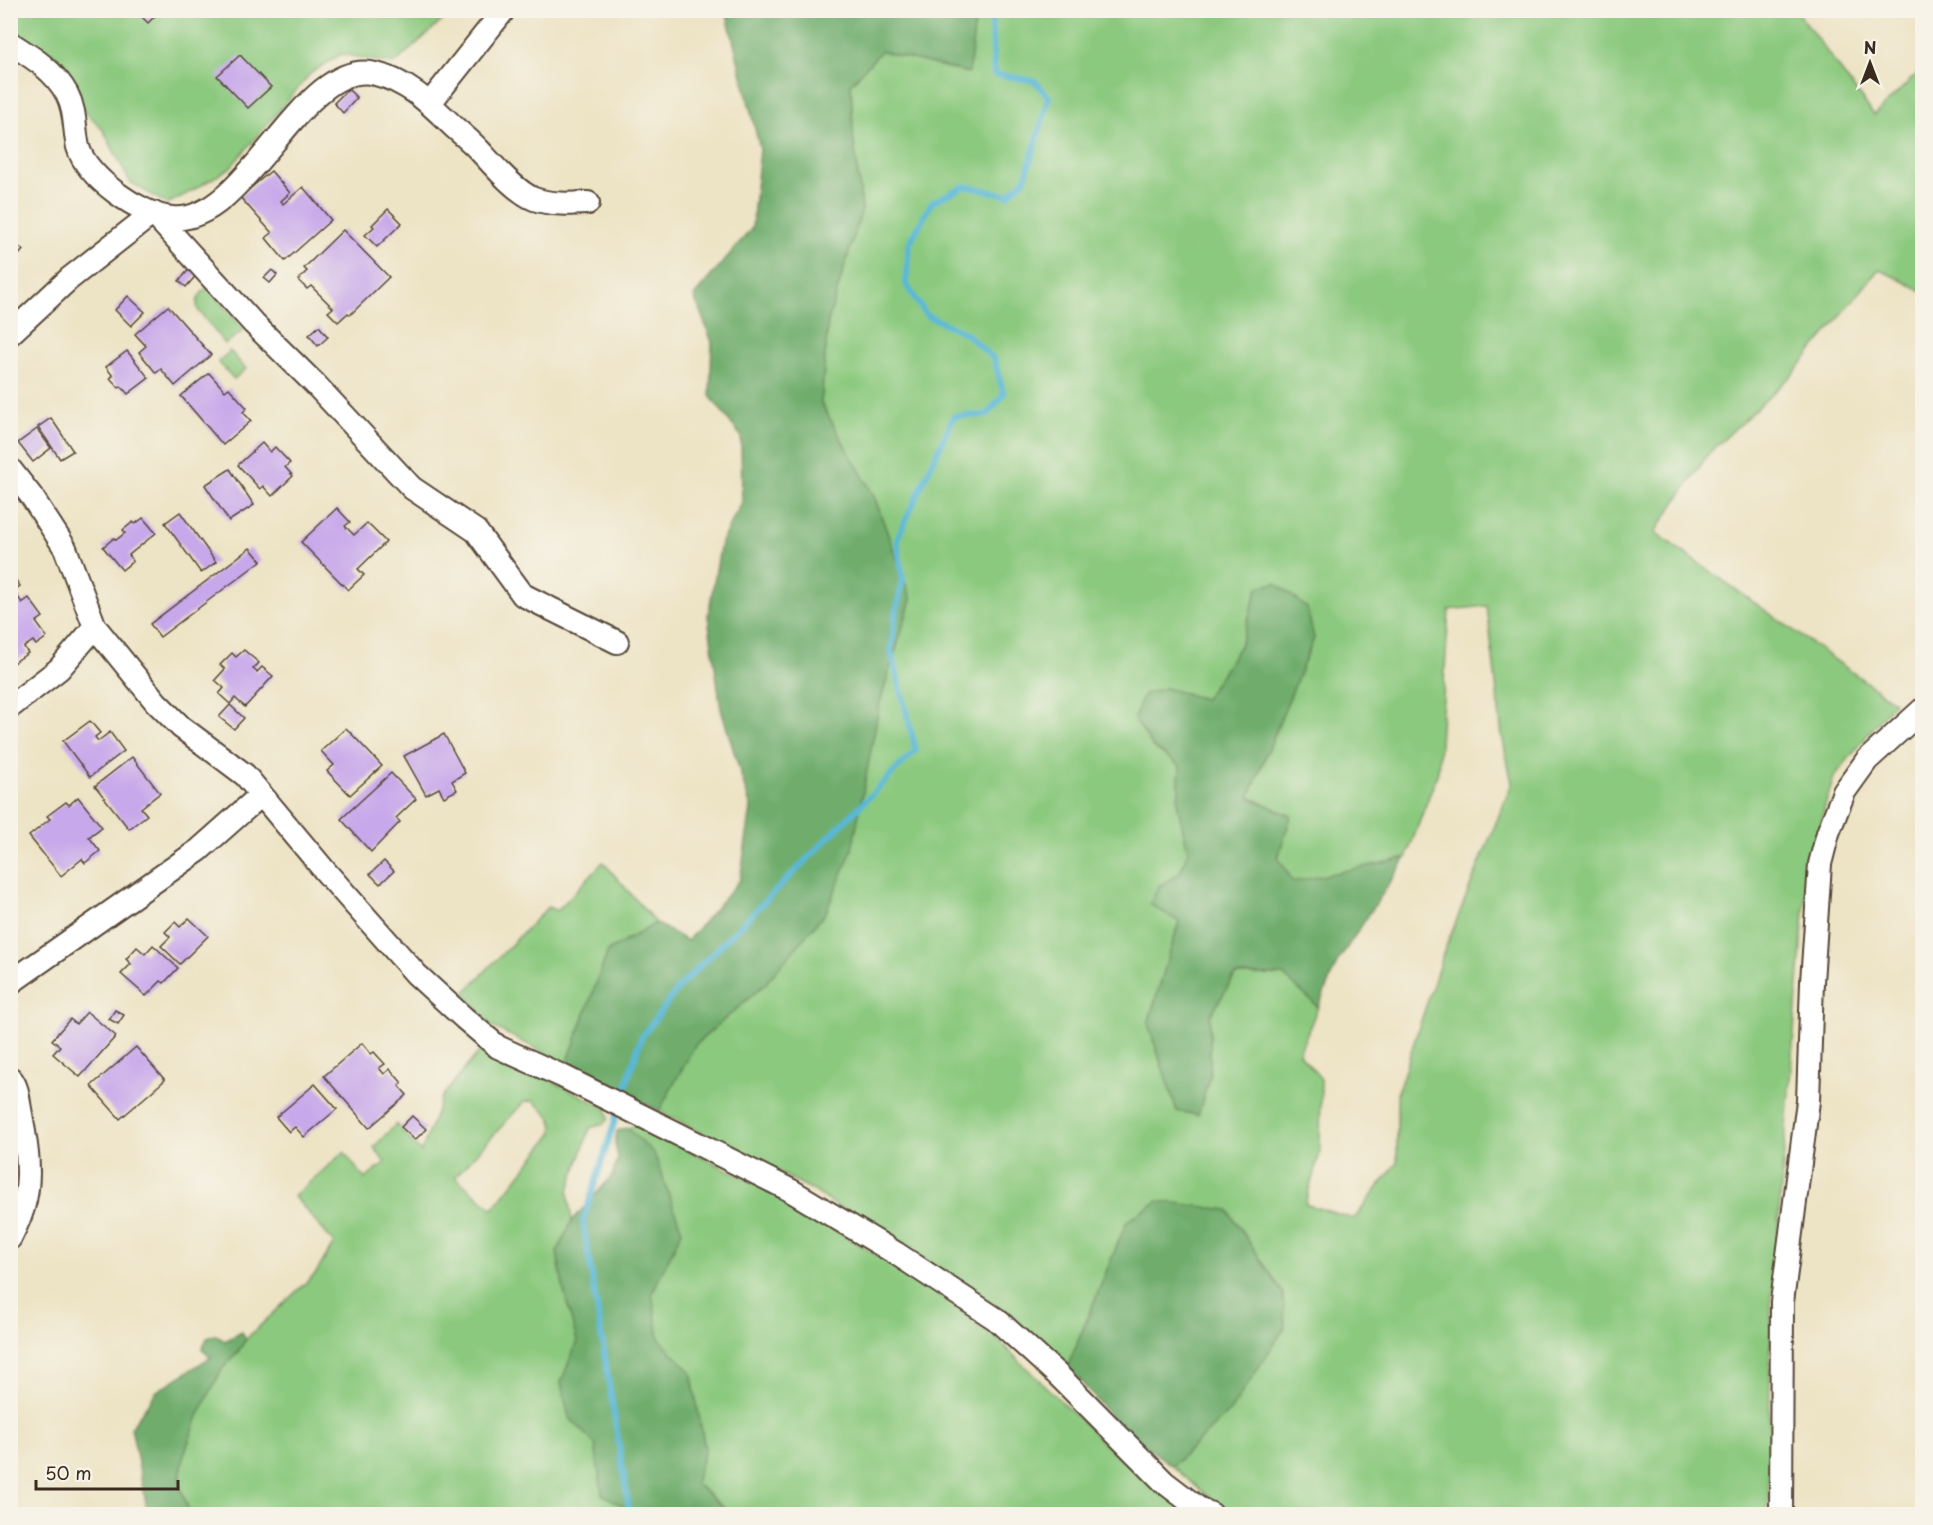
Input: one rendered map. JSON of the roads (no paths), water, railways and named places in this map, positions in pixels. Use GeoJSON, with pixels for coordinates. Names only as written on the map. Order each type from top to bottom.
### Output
{"type":"FeatureCollection","features":[{"type":"Feature","properties":{"kind":"street"},"geometry":{"type":"LineString","coordinates":[[430,104],[504,10]]}},
{"type":"Feature","properties":{"kind":"street"},"geometry":{"type":"LineString","coordinates":[[10,43],[39,62],[56,77],[68,95],[75,115],[78,146],[84,161],[129,202],[153,213],[172,218],[192,217],[217,204],[311,101],[345,75],[359,71],[389,77],[411,88],[479,149],[499,172],[532,198],[559,205],[588,203]]}},
{"type":"Feature","properties":{"kind":"street"},"geometry":{"type":"LineString","coordinates":[[10,334],[69,279],[153,213]]}},
{"type":"Feature","properties":{"kind":"street"},"geometry":{"type":"LineString","coordinates":[[153,213],[254,324],[315,384],[412,488],[476,531],[523,595],[617,642]]}},
{"type":"Feature","properties":{"kind":"street"},"geometry":{"type":"LineString","coordinates":[[10,470],[32,496],[65,548],[95,627],[156,702],[189,734],[245,775],[416,974],[464,1018],[498,1047],[615,1102],[790,1190],[897,1254],[996,1319],[1059,1376],[1164,1482],[1210,1515]]}},
{"type":"Feature","properties":{"kind":"street"},"geometry":{"type":"LineString","coordinates":[[10,707],[59,669],[95,627]]}},
{"type":"Feature","properties":{"kind":"street"},"geometry":{"type":"LineString","coordinates":[[1781,1515],[1782,1302],[1808,1101],[1812,982],[1821,864],[1828,833],[1844,792],[1867,760],[1923,710]]}},
{"type":"Feature","properties":{"kind":"street"},"geometry":{"type":"LineString","coordinates":[[10,983],[199,850],[261,795]]}},
{"type":"Feature","properties":{"kind":"street"},"geometry":{"type":"LineString","coordinates":[[10,1078],[17,1092],[29,1175],[23,1208],[10,1238]]}},
{"type":"Feature","properties":{"kind":"waterway"},"geometry":{"type":"LineString","coordinates":[[630,1514],[583,1221],[641,1038],[680,986],[916,750],[891,651],[903,580],[897,539],[954,416],[987,415],[1004,394],[994,359],[965,333],[926,315],[906,284],[909,244],[932,202],[965,186],[1008,195],[1025,179],[1049,98],[1035,81],[994,74],[992,16],[996,10]]}}]}
